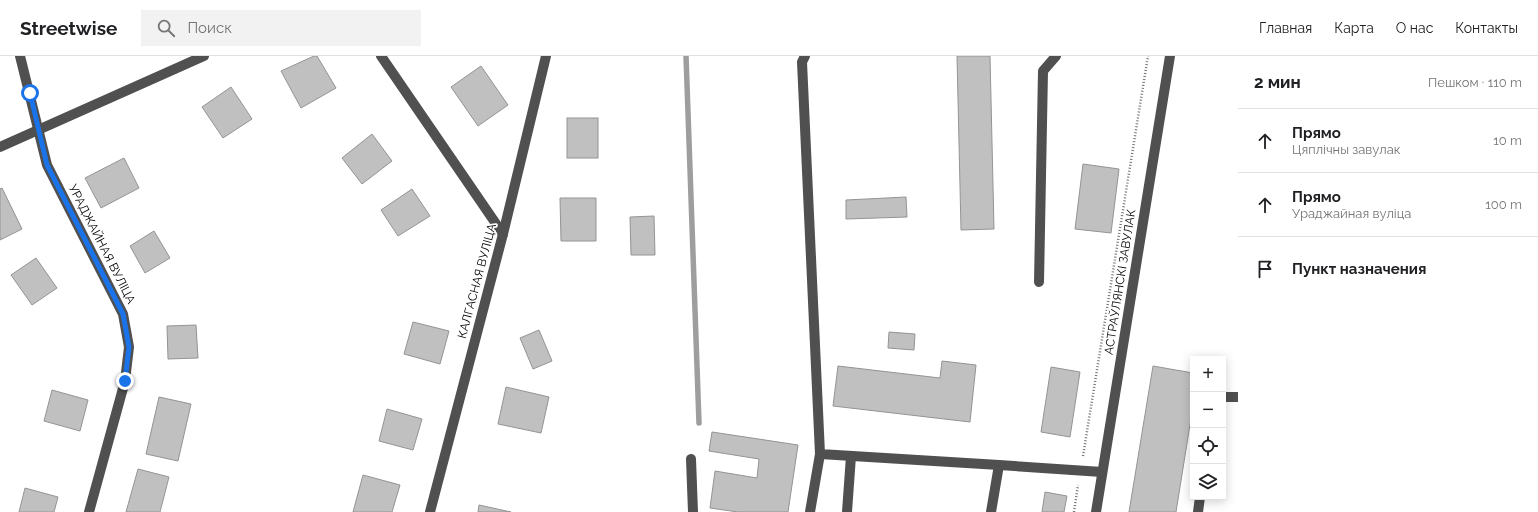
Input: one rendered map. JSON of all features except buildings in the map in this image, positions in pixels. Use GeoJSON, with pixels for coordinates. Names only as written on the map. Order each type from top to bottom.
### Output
{"type":"FeatureCollection","features":[{"type":"Feature","properties":{"kind":"street","name":"УРАДЖАЙНАЯ ВУЛІЦА"},"geometry":{"type":"LineString","coordinates":[[20,56],[47,165],[123,314],[129,347],[125,381],[89,512]]}},
{"type":"Feature","properties":{"kind":"street"},"geometry":{"type":"LineString","coordinates":[[0,147],[204,56]]}},
{"type":"Feature","properties":{"kind":"street"},"geometry":{"type":"LineString","coordinates":[[381,56],[503,234]]}},
{"type":"Feature","properties":{"kind":"street","name":"КАЛГАСНАЯ ВУЛІЦА"},"geometry":{"type":"LineString","coordinates":[[430,512],[503,234],[546,56]]}},
{"type":"Feature","properties":{"kind":"street"},"geometry":{"type":"LineString","coordinates":[[805,56],[802,62],[820,454],[810,512]]}},
{"type":"Feature","properties":{"kind":"street"},"geometry":{"type":"LineString","coordinates":[[1039,282],[1044,71],[1056,56]]}},
{"type":"Feature","properties":{"kind":"street","name":"АСТРАЎЛЯНСКІ ЗАВУЛАК"},"geometry":{"type":"LineString","coordinates":[[1096,512],[1170,56]]}},
{"type":"Feature","properties":{"kind":"street"},"geometry":{"type":"LineString","coordinates":[[1226,397],[1238,397]]}},
{"type":"Feature","properties":{"kind":"street"},"geometry":{"type":"LineString","coordinates":[[820,454],[1102,472]]}},
{"type":"Feature","properties":{"kind":"street"},"geometry":{"type":"LineString","coordinates":[[847,512],[851,456]]}},
{"type":"Feature","properties":{"kind":"street"},"geometry":{"type":"LineString","coordinates":[[691,459],[693,512]]}},
{"type":"Feature","properties":{"kind":"street"},"geometry":{"type":"LineString","coordinates":[[991,512],[1000,465]]}},
{"type":"Feature","properties":{"kind":"street"},"geometry":{"type":"LineString","coordinates":[[1198,512],[1200,500]]}},
{"type":"Feature","properties":{"kind":"path"},"geometry":{"type":"LineString","coordinates":[[1074,512],[1148,56]]}},
{"type":"Feature","properties":{"kind":"waterway"},"geometry":{"type":"LineString","coordinates":[[686,56],[699,423]]}},
{"type":"Feature","properties":{"kind":"route"},"geometry":{"type":"LineString","coordinates":[[30,93],[47,165],[123,314],[129,347],[125,381]]}}]}
